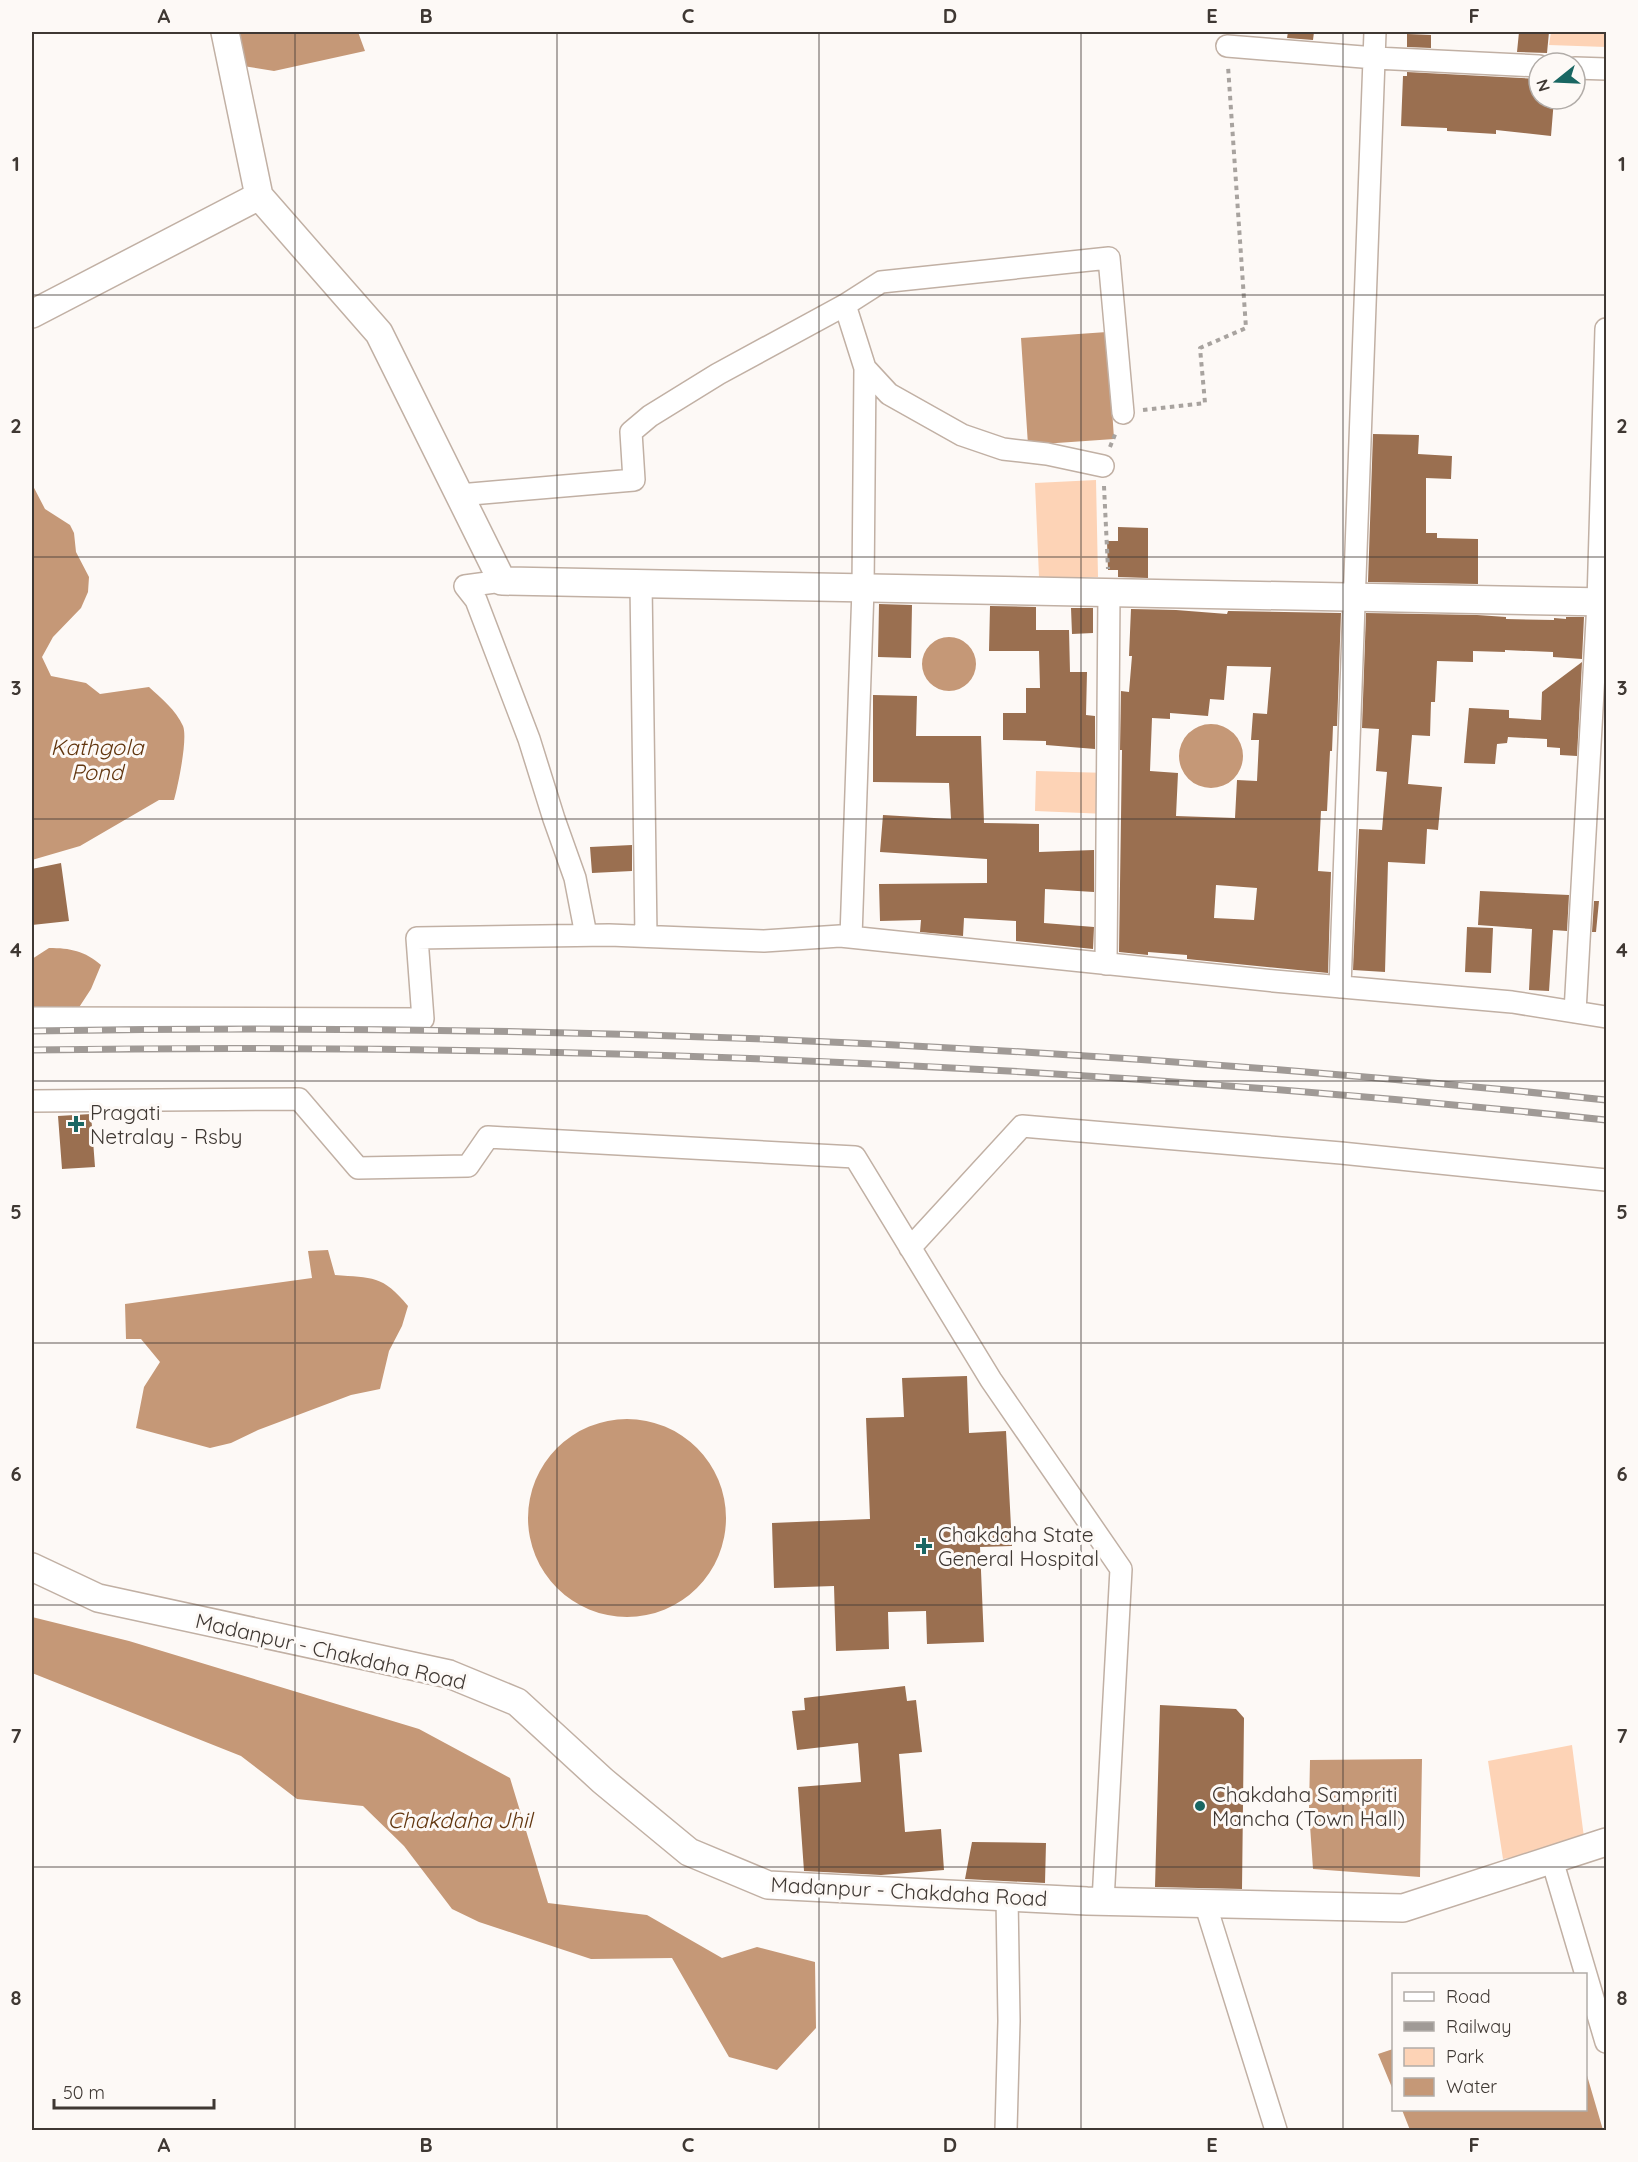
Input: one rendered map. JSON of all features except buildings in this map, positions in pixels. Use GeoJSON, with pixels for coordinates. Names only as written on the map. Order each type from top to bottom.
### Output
{"type":"FeatureCollection","features":[{"type":"Feature","properties":{"kind":"main road"},"geometry":{"type":"LineString","coordinates":[[225,32],[259,196],[379,333],[502,581],[1602,602]]}},
{"type":"Feature","properties":{"kind":"main road"},"geometry":{"type":"LineString","coordinates":[[32,314],[259,196]]}},
{"type":"Feature","properties":{"kind":"main road","name":"Madanpur - Chakdaha Road"},"geometry":{"type":"LineString","coordinates":[[32,1567],[98,1598],[449,1674],[517,1702],[603,1781],[689,1851],[768,1885],[1103,1901],[1403,1908],[1606,1842]]}},
{"type":"Feature","properties":{"kind":"street"},"geometry":{"type":"LineString","coordinates":[[1340,987],[1375,32]]}},
{"type":"Feature","properties":{"kind":"street"},"geometry":{"type":"LineString","coordinates":[[1227,46],[1375,58],[1527,65]]}},
{"type":"Feature","properties":{"kind":"street"},"geometry":{"type":"LineString","coordinates":[[1587,68],[1606,69]]}},
{"type":"Feature","properties":{"kind":"street"},"geometry":{"type":"LineString","coordinates":[[459,495],[634,480],[631,432],[718,374],[845,305],[881,282],[1109,258],[1123,412]]}},
{"type":"Feature","properties":{"kind":"street"},"geometry":{"type":"LineString","coordinates":[[845,305],[865,368],[863,589],[851,937]]}},
{"type":"Feature","properties":{"kind":"street"},"geometry":{"type":"LineString","coordinates":[[1575,1012],[1602,602],[1606,329]]}},
{"type":"Feature","properties":{"kind":"street"},"geometry":{"type":"LineString","coordinates":[[865,368],[889,394],[962,435],[1003,449],[1047,454],[1103,466]]}},
{"type":"Feature","properties":{"kind":"street"},"geometry":{"type":"LineString","coordinates":[[502,581],[465,586],[476,600],[529,739],[575,878],[586,935]]}},
{"type":"Feature","properties":{"kind":"street"},"geometry":{"type":"LineString","coordinates":[[641,584],[646,936]]}},
{"type":"Feature","properties":{"kind":"street"},"geometry":{"type":"LineString","coordinates":[[1106,964],[1108,594]]}},
{"type":"Feature","properties":{"kind":"street"},"geometry":{"type":"LineString","coordinates":[[32,1018],[423,1019],[417,938],[586,935],[764,941],[840,936],[1340,987],[1512,1002],[1606,1017]]}},
{"type":"Feature","properties":{"kind":"street"},"geometry":{"type":"LineString","coordinates":[[32,1101],[299,1099],[358,1168],[468,1166],[488,1137],[855,1157],[991,1380],[1121,1569],[1103,1901]]}},
{"type":"Feature","properties":{"kind":"street"},"geometry":{"type":"LineString","coordinates":[[910,1248],[1022,1126],[1341,1153],[1606,1180]]}},
{"type":"Feature","properties":{"kind":"street"},"geometry":{"type":"LineString","coordinates":[[1552,1860],[1586,1973]]}},
{"type":"Feature","properties":{"kind":"street"},"geometry":{"type":"LineString","coordinates":[[1006,2130],[1009,2021],[1007,1897]]}},
{"type":"Feature","properties":{"kind":"street"},"geometry":{"type":"LineString","coordinates":[[1205,1904],[1276,2130]]}},
{"type":"Feature","properties":{"kind":"street"},"geometry":{"type":"LineString","coordinates":[[1587,1978],[1606,2042]]}},
{"type":"Feature","properties":{"kind":"path"},"geometry":{"type":"LineString","coordinates":[[1108,594],[1103,466],[1123,412],[1205,403],[1200,348],[1246,328],[1227,46]]}},
{"type":"Feature","properties":{"kind":"green space"},"geometry":{"type":"Polygon","coordinates":[[[1551,32],[1606,32],[1606,47],[1549,45],[1551,32]]]}},
{"type":"Feature","properties":{"kind":"green space"},"geometry":{"type":"Polygon","coordinates":[[[1096,480],[1098,577],[1039,577],[1035,483],[1096,480]]]}},
{"type":"Feature","properties":{"kind":"green space"},"geometry":{"type":"Polygon","coordinates":[[[1036,771],[1109,773],[1107,814],[1035,811],[1036,771]]]}},
{"type":"Feature","properties":{"kind":"green space"},"geometry":{"type":"Polygon","coordinates":[[[1572,1745],[1585,1845],[1503,1859],[1488,1761],[1572,1745]]]}},
{"type":"Feature","properties":{"kind":"water"},"geometry":{"type":"Polygon","coordinates":[[[238,32],[358,32],[365,51],[274,71],[243,66],[238,32]]]}},
{"type":"Feature","properties":{"kind":"water"},"geometry":{"type":"Polygon","coordinates":[[[1107,332],[1114,439],[1028,445],[1021,338],[1107,332]]]}},
{"type":"Feature","properties":{"kind":"water","name":"Kathgola Pond"},"geometry":{"type":"Polygon","coordinates":[[[32,484],[45,509],[70,525],[74,533],[76,552],[89,577],[88,592],[81,608],[53,637],[42,657],[51,676],[86,683],[100,694],[149,687],[176,715],[183,726],[184,741],[174,800],[159,800],[80,846],[32,860],[32,484]]]}},
{"type":"Feature","properties":{"kind":"water"},"geometry":{"type":"Polygon","coordinates":[[[949,637],[959,639],[968,645],[974,654],[976,664],[974,674],[968,683],[959,689],[949,691],[939,689],[930,683],[924,674],[922,664],[924,654],[930,645],[939,639],[949,637]]]}},
{"type":"Feature","properties":{"kind":"water"},"geometry":{"type":"Polygon","coordinates":[[[1211,724],[1229,729],[1234,733],[1238,738],[1243,756],[1238,774],[1234,779],[1229,783],[1211,788],[1193,783],[1188,779],[1184,774],[1179,756],[1184,738],[1188,733],[1193,729],[1211,724]]]}},
{"type":"Feature","properties":{"kind":"water"},"geometry":{"type":"Polygon","coordinates":[[[49,948],[77,951],[101,965],[91,989],[76,1012],[32,1013],[32,959],[49,948]]]}},
{"type":"Feature","properties":{"kind":"water"},"geometry":{"type":"Polygon","coordinates":[[[328,1250],[335,1275],[368,1278],[384,1283],[408,1306],[402,1326],[389,1351],[380,1389],[351,1395],[258,1430],[231,1443],[210,1448],[136,1428],[144,1387],[160,1362],[141,1339],[126,1339],[125,1304],[312,1278],[308,1251],[328,1250]]]}},
{"type":"Feature","properties":{"kind":"water"},"geometry":{"type":"Polygon","coordinates":[[[617,1419],[637,1419],[656,1423],[674,1431],[690,1441],[704,1455],[722,1489],[726,1518],[722,1547],[714,1565],[704,1581],[690,1595],[656,1613],[637,1617],[617,1617],[598,1613],[580,1605],[564,1595],[550,1581],[532,1547],[528,1528],[528,1508],[532,1489],[540,1471],[550,1455],[564,1441],[598,1423],[617,1419]]]}},
{"type":"Feature","properties":{"kind":"water","name":"Chakdaha Jhil"},"geometry":{"type":"Polygon","coordinates":[[[32,1617],[129,1641],[419,1729],[510,1778],[548,1903],[647,1915],[722,1958],[757,1947],[815,1962],[816,2028],[777,2070],[729,2057],[672,1958],[591,1959],[479,1922],[452,1909],[404,1846],[363,1806],[297,1799],[241,1756],[32,1673],[32,1617]]]}},
{"type":"Feature","properties":{"kind":"water"},"geometry":{"type":"Polygon","coordinates":[[[1422,1759],[1420,1877],[1313,1869],[1309,1811],[1310,1760],[1422,1759]]]}},
{"type":"Feature","properties":{"kind":"water"},"geometry":{"type":"Polygon","coordinates":[[[1392,2050],[1392,2088],[1378,2054],[1392,2050]]]}},
{"type":"Feature","properties":{"kind":"water"},"geometry":{"type":"Polygon","coordinates":[[[1587,2075],[1603,2130],[1410,2130],[1402,2111],[1587,2111],[1587,2075]]]}},
{"type":"Feature","properties":{"kind":"railway"},"geometry":{"type":"LineString","coordinates":[[32,1031],[426,1030],[623,1034],[820,1042],[1214,1065],[1606,1100]]}},
{"type":"Feature","properties":{"kind":"railway"},"geometry":{"type":"LineString","coordinates":[[32,1050],[229,1048],[426,1050],[820,1061],[1214,1085],[1606,1120]]}},
{"type":"Feature","properties":{"kind":"place","name":"Pragati Netralay - Rsby"},"geometry":{"type":"Point","coordinates":[76,1124]}},
{"type":"Feature","properties":{"kind":"place","name":"Chakdaha State General Hospital"},"geometry":{"type":"Point","coordinates":[924,1546]}},
{"type":"Feature","properties":{"kind":"place","name":"Chakdaha Sampriti Mancha (Town Hall)"},"geometry":{"type":"Point","coordinates":[1200,1806]}}]}
